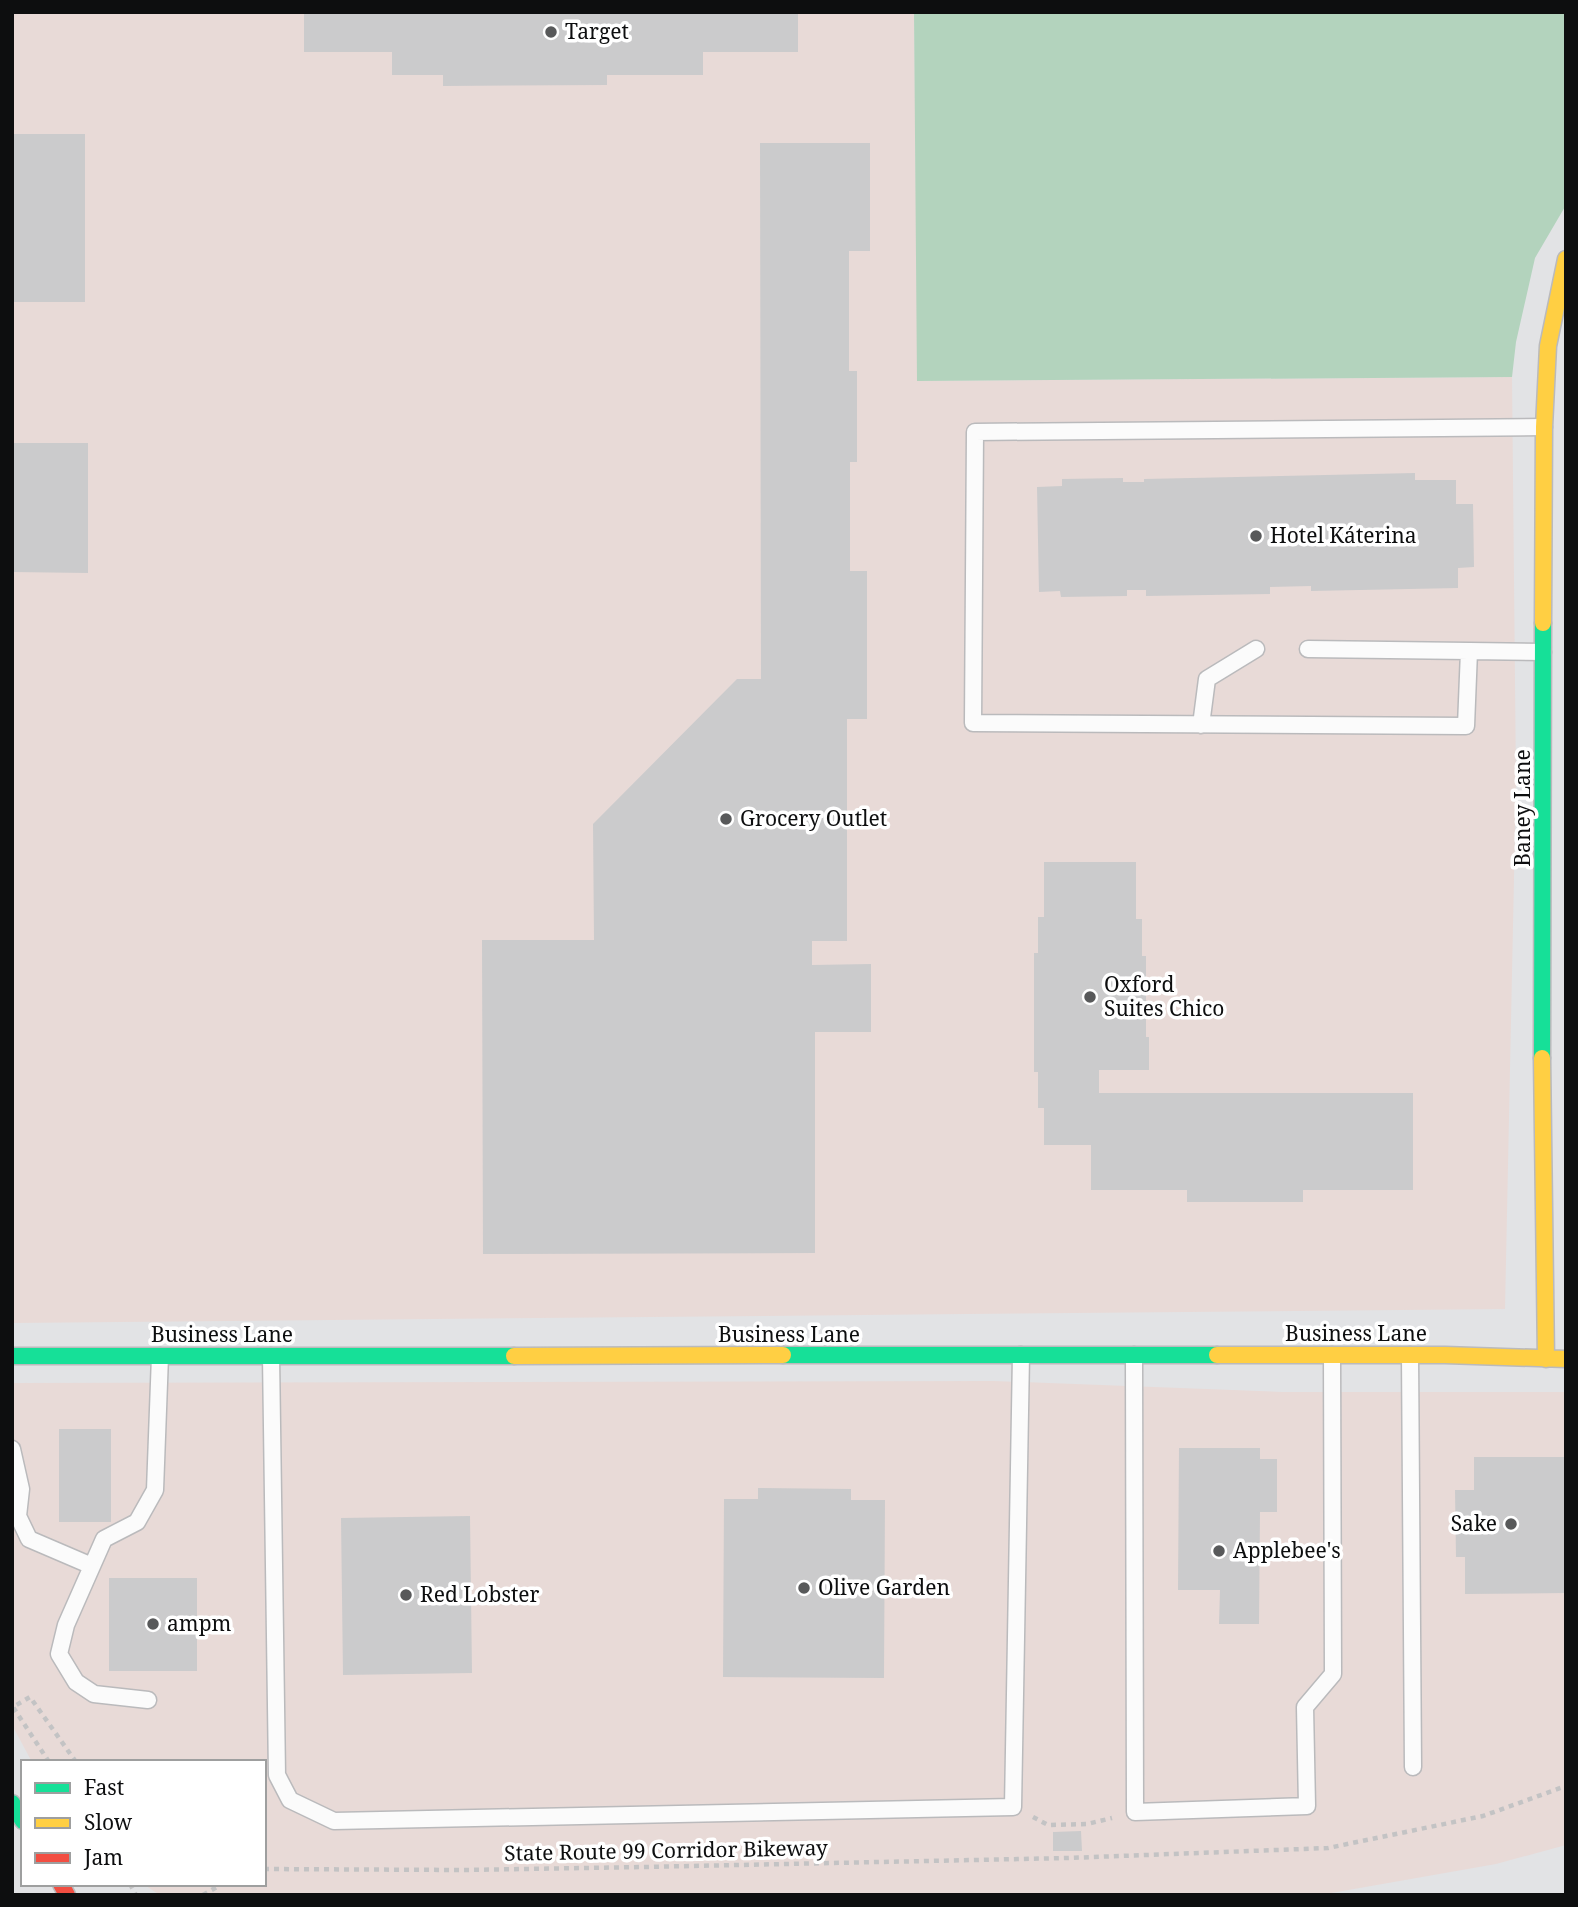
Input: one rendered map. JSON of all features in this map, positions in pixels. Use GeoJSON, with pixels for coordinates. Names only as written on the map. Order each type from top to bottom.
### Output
{"type":"FeatureCollection","features":[{"type":"Feature","properties":{"kind":"street","name":"Baney Lane"},"geometry":{"type":"LineString","coordinates":[[1546,1359],[1542,1110],[1544,427],[1548,346],[1566,259]]}},
{"type":"Feature","properties":{"kind":"street","name":"Business Lane"},"geometry":{"type":"LineString","coordinates":[[12,1356],[1410,1355],[1566,1359]]}},
{"type":"Feature","properties":{"kind":"lane"},"geometry":{"type":"LineString","coordinates":[[1469,651],[1466,726],[973,723],[975,432],[1544,427]]}},
{"type":"Feature","properties":{"kind":"lane"},"geometry":{"type":"LineString","coordinates":[[1201,725],[1207,679],[1256,649]]}},
{"type":"Feature","properties":{"kind":"lane"},"geometry":{"type":"LineString","coordinates":[[1308,649],[1543,652]]}},
{"type":"Feature","properties":{"kind":"lane"},"geometry":{"type":"LineString","coordinates":[[271,1356],[277,1774],[290,1800],[334,1821],[1013,1807],[1021,1355]]}},
{"type":"Feature","properties":{"kind":"lane"},"geometry":{"type":"LineString","coordinates":[[1135,1355],[1135,1812],[1307,1806],[1305,1707],[1333,1674],[1332,1355]]}},
{"type":"Feature","properties":{"kind":"lane"},"geometry":{"type":"LineString","coordinates":[[1410,1355],[1413,1767]]}},
{"type":"Feature","properties":{"kind":"lane"},"geometry":{"type":"LineString","coordinates":[[148,1700],[94,1694],[76,1682],[59,1654],[66,1625],[104,1539],[137,1522],[155,1490],[160,1356]]}},
{"type":"Feature","properties":{"kind":"lane"},"geometry":{"type":"LineString","coordinates":[[12,1449],[21,1489],[18,1516],[29,1539],[92,1566]]}},
{"type":"Feature","properties":{"kind":"path"},"geometry":{"type":"LineString","coordinates":[[48,1760],[13,1707],[30,1697],[75,1760]]}},
{"type":"Feature","properties":{"kind":"path","name":"State Route 99 Corridor Bikeway"},"geometry":{"type":"LineString","coordinates":[[266,1870],[644,1867],[1068,1858],[1328,1848],[1483,1816],[1566,1786]]}},
{"type":"Feature","properties":{"kind":"path"},"geometry":{"type":"LineString","coordinates":[[1068,1824],[1068,1832]]}},
{"type":"Feature","properties":{"kind":"path"},"geometry":{"type":"LineString","coordinates":[[1048,1825],[1087,1824]]}},
{"type":"Feature","properties":{"kind":"path"},"geometry":{"type":"LineString","coordinates":[[1068,1851],[1068,1858]]}},
{"type":"Feature","properties":{"kind":"path"},"geometry":{"type":"LineString","coordinates":[[203,1895],[219,1886]]}},
{"type":"Feature","properties":{"kind":"shaded area"},"geometry":{"type":"Polygon","coordinates":[[[12,12],[914,12],[918,381],[1512,377],[1516,782],[1505,1309],[12,1323],[12,12]]]}},
{"type":"Feature","properties":{"kind":"shaded area"},"geometry":{"type":"Polygon","coordinates":[[[994,1381],[1282,1392],[1566,1392],[1566,1845],[1496,1864],[1320,1895],[160,1895],[146,1886],[266,1886],[266,1760],[31,1760],[12,1725],[12,1383],[994,1381]]]}},
{"type":"Feature","properties":{"kind":"green space"},"geometry":{"type":"Polygon","coordinates":[[[914,12],[1566,12],[1566,205],[1535,258],[1516,342],[1512,377],[917,381],[914,12]]]}},
{"type":"Feature","properties":{"kind":"building","name":"Target"},"geometry":{"type":"Polygon","coordinates":[[[304,12],[798,12],[798,52],[703,52],[703,75],[607,75],[607,85],[443,86],[443,75],[392,75],[392,52],[304,52],[304,12]]]}},
{"type":"Feature","properties":{"kind":"building"},"geometry":{"type":"Polygon","coordinates":[[[12,134],[85,134],[85,302],[12,302],[12,134]]]}},
{"type":"Feature","properties":{"kind":"building"},"geometry":{"type":"Polygon","coordinates":[[[760,143],[870,143],[870,251],[849,251],[849,371],[857,371],[857,462],[850,462],[850,571],[867,571],[867,719],[847,719],[847,941],[812,941],[812,965],[871,964],[871,1032],[815,1032],[815,1253],[483,1254],[482,940],[594,940],[593,824],[737,679],[761,679],[760,143]]]}},
{"type":"Feature","properties":{"kind":"building"},"geometry":{"type":"Polygon","coordinates":[[[12,443],[88,443],[88,573],[12,572],[12,443]]]}},
{"type":"Feature","properties":{"kind":"building","name":"Hotel Káterina"},"geometry":{"type":"Polygon","coordinates":[[[1415,473],[1415,480],[1456,480],[1456,504],[1473,504],[1474,567],[1458,568],[1458,588],[1311,591],[1311,586],[1270,587],[1270,594],[1146,596],[1146,590],[1127,590],[1127,596],[1061,597],[1060,591],[1039,592],[1037,487],[1062,486],[1062,479],[1123,478],[1123,482],[1144,482],[1144,479],[1415,473]]]}},
{"type":"Feature","properties":{"kind":"building","name":"Oxford Suites Chico"},"geometry":{"type":"Polygon","coordinates":[[[1044,862],[1136,862],[1136,919],[1142,919],[1142,956],[1146,956],[1146,1037],[1149,1037],[1149,1070],[1099,1070],[1099,1093],[1413,1093],[1413,1190],[1303,1190],[1303,1202],[1187,1202],[1187,1190],[1091,1190],[1091,1145],[1044,1145],[1044,1108],[1038,1108],[1038,1072],[1034,1072],[1034,953],[1038,953],[1038,917],[1044,917],[1044,862]]]}},
{"type":"Feature","properties":{"kind":"building"},"geometry":{"type":"Polygon","coordinates":[[[59,1429],[111,1429],[111,1522],[59,1522],[59,1429]]]}},
{"type":"Feature","properties":{"kind":"building","name":"Applebee's"},"geometry":{"type":"Polygon","coordinates":[[[1179,1448],[1260,1448],[1260,1459],[1277,1459],[1277,1512],[1260,1512],[1259,1624],[1219,1624],[1220,1590],[1178,1590],[1179,1448]]]}},
{"type":"Feature","properties":{"kind":"building","name":"Sake"},"geometry":{"type":"Polygon","coordinates":[[[1474,1457],[1566,1457],[1566,1593],[1465,1594],[1465,1557],[1456,1557],[1455,1490],[1474,1490],[1474,1457]]]}},
{"type":"Feature","properties":{"kind":"building","name":"Olive Garden"},"geometry":{"type":"Polygon","coordinates":[[[758,1488],[851,1489],[851,1500],[885,1500],[884,1678],[723,1677],[724,1499],[758,1499],[758,1488]]]}},
{"type":"Feature","properties":{"kind":"building","name":"Red Lobster"},"geometry":{"type":"Polygon","coordinates":[[[470,1516],[472,1673],[343,1675],[341,1518],[470,1516]]]}},
{"type":"Feature","properties":{"kind":"building","name":"ampm"},"geometry":{"type":"Polygon","coordinates":[[[109,1578],[197,1578],[197,1671],[109,1671],[109,1578]]]}},
{"type":"Feature","properties":{"kind":"building"},"geometry":{"type":"Polygon","coordinates":[[[1081,1831],[1082,1851],[1053,1851],[1053,1832],[1081,1831]]]}},
{"type":"Feature","properties":{"kind":"traffic: fast"},"geometry":{"type":"LineString","coordinates":[[1542,1058],[1543,623]]}},
{"type":"Feature","properties":{"kind":"traffic: fast"},"geometry":{"type":"LineString","coordinates":[[783,1355],[1217,1355]]}},
{"type":"Feature","properties":{"kind":"traffic: fast"},"geometry":{"type":"LineString","coordinates":[[12,1356],[514,1356]]}},
{"type":"Feature","properties":{"kind":"traffic: fast"},"geometry":{"type":"LineString","coordinates":[[12,1803],[21,1818]]}},
{"type":"Feature","properties":{"kind":"traffic: slow"},"geometry":{"type":"LineString","coordinates":[[1543,623],[1544,427],[1548,346],[1566,259]]}},
{"type":"Feature","properties":{"kind":"traffic: slow"},"geometry":{"type":"LineString","coordinates":[[1542,1058],[1546,1359]]}},
{"type":"Feature","properties":{"kind":"traffic: slow"},"geometry":{"type":"LineString","coordinates":[[514,1356],[783,1355]]}},
{"type":"Feature","properties":{"kind":"traffic: slow"},"geometry":{"type":"LineString","coordinates":[[1217,1355],[1445,1355],[1566,1359]]}},
{"type":"Feature","properties":{"kind":"traffic: jam"},"geometry":{"type":"LineString","coordinates":[[62,1886],[67,1895]]}},
{"type":"Feature","properties":{"kind":"place","name":"Target"},"geometry":{"type":"Point","coordinates":[551,32]}},
{"type":"Feature","properties":{"kind":"place","name":"Hotel Káterina"},"geometry":{"type":"Point","coordinates":[1256,536]}},
{"type":"Feature","properties":{"kind":"place","name":"Grocery Outlet"},"geometry":{"type":"Point","coordinates":[726,819]}},
{"type":"Feature","properties":{"kind":"place","name":"Oxford Suites Chico"},"geometry":{"type":"Point","coordinates":[1090,997]}},
{"type":"Feature","properties":{"kind":"place","name":"Sake"},"geometry":{"type":"Point","coordinates":[1511,1524]}},
{"type":"Feature","properties":{"kind":"place","name":"Applebee's"},"geometry":{"type":"Point","coordinates":[1219,1551]}},
{"type":"Feature","properties":{"kind":"place","name":"Olive Garden"},"geometry":{"type":"Point","coordinates":[804,1588]}},
{"type":"Feature","properties":{"kind":"place","name":"Red Lobster"},"geometry":{"type":"Point","coordinates":[406,1595]}},
{"type":"Feature","properties":{"kind":"place","name":"ampm"},"geometry":{"type":"Point","coordinates":[153,1624]}}]}
